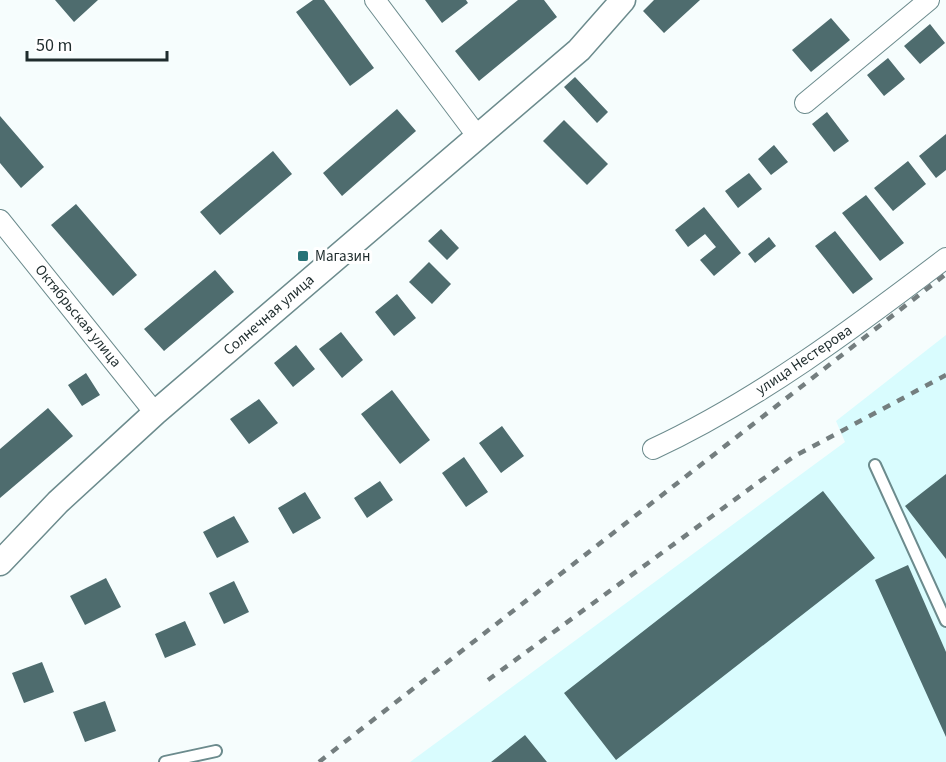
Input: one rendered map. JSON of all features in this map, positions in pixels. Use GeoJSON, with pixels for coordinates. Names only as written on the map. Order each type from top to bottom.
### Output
{"type":"FeatureCollection","features":[{"type":"Feature","properties":{"kind":"street"},"geometry":{"type":"LineString","coordinates":[[375,0],[478,137]]}},
{"type":"Feature","properties":{"kind":"street","name":"Солнечная улица"},"geometry":{"type":"LineString","coordinates":[[0,563],[58,502],[155,413],[579,50],[623,0]]}},
{"type":"Feature","properties":{"kind":"street"},"geometry":{"type":"LineString","coordinates":[[805,103],[929,0]]}},
{"type":"Feature","properties":{"kind":"street","name":"Октябрьская улица"},"geometry":{"type":"LineString","coordinates":[[0,220],[155,413]]}},
{"type":"Feature","properties":{"kind":"street","name":"улица Нестерова"},"geometry":{"type":"LineString","coordinates":[[653,449],[700,427],[769,383],[878,310],[946,258]]}},
{"type":"Feature","properties":{"kind":"lane"},"geometry":{"type":"LineString","coordinates":[[875,465],[946,621]]}},
{"type":"Feature","properties":{"kind":"lane"},"geometry":{"type":"LineString","coordinates":[[165,762],[216,751]]}},
{"type":"Feature","properties":{"kind":"shaded area"},"geometry":{"type":"Polygon","coordinates":[[[946,335],[946,762],[410,762],[845,442],[836,421],[946,335]]]}},
{"type":"Feature","properties":{"kind":"building"},"geometry":{"type":"Polygon","coordinates":[[[55,0],[98,0],[74,22],[55,0]]]}},
{"type":"Feature","properties":{"kind":"building"},"geometry":{"type":"Polygon","coordinates":[[[313,0],[324,0],[374,68],[350,86],[296,12],[313,0]]]}},
{"type":"Feature","properties":{"kind":"building"},"geometry":{"type":"Polygon","coordinates":[[[425,0],[466,0],[468,3],[442,23],[425,0]]]}},
{"type":"Feature","properties":{"kind":"building"},"geometry":{"type":"Polygon","coordinates":[[[518,0],[544,0],[557,17],[479,81],[455,51],[518,0]]]}},
{"type":"Feature","properties":{"kind":"building"},"geometry":{"type":"Polygon","coordinates":[[[654,0],[700,0],[664,33],[643,11],[654,0]]]}},
{"type":"Feature","properties":{"kind":"building"},"geometry":{"type":"Polygon","coordinates":[[[831,18],[850,40],[811,72],[792,50],[831,18]]]}},
{"type":"Feature","properties":{"kind":"building"},"geometry":{"type":"Polygon","coordinates":[[[930,24],[945,43],[920,64],[904,46],[930,24]]]}},
{"type":"Feature","properties":{"kind":"building"},"geometry":{"type":"Polygon","coordinates":[[[888,58],[905,79],[884,96],[867,75],[888,58]]]}},
{"type":"Feature","properties":{"kind":"building"},"geometry":{"type":"Polygon","coordinates":[[[575,77],[608,112],[597,123],[564,87],[575,77]]]}},
{"type":"Feature","properties":{"kind":"building"},"geometry":{"type":"Polygon","coordinates":[[[397,109],[416,131],[342,196],[323,173],[397,109]]]}},
{"type":"Feature","properties":{"kind":"building"},"geometry":{"type":"Polygon","coordinates":[[[827,112],[849,141],[834,152],[812,124],[827,112]]]}},
{"type":"Feature","properties":{"kind":"building"},"geometry":{"type":"Polygon","coordinates":[[[0,116],[44,167],[21,188],[0,163],[0,116]]]}},
{"type":"Feature","properties":{"kind":"building"},"geometry":{"type":"Polygon","coordinates":[[[564,120],[608,164],[587,185],[543,141],[564,120]]]}},
{"type":"Feature","properties":{"kind":"building"},"geometry":{"type":"Polygon","coordinates":[[[946,134],[946,170],[936,178],[919,156],[946,134]]]}},
{"type":"Feature","properties":{"kind":"building"},"geometry":{"type":"Polygon","coordinates":[[[774,145],[788,162],[771,175],[758,159],[774,145]]]}},
{"type":"Feature","properties":{"kind":"building"},"geometry":{"type":"Polygon","coordinates":[[[273,151],[292,174],[220,235],[200,212],[273,151]]]}},
{"type":"Feature","properties":{"kind":"building"},"geometry":{"type":"Polygon","coordinates":[[[908,161],[926,184],[893,211],[874,188],[908,161]]]}},
{"type":"Feature","properties":{"kind":"building"},"geometry":{"type":"Polygon","coordinates":[[[749,173],[762,189],[738,208],[725,191],[749,173]]]}},
{"type":"Feature","properties":{"kind":"building"},"geometry":{"type":"Polygon","coordinates":[[[866,195],[904,243],[880,261],[842,213],[866,195]]]}},
{"type":"Feature","properties":{"kind":"building"},"geometry":{"type":"Polygon","coordinates":[[[76,204],[137,275],[113,296],[51,225],[76,204]]]}},
{"type":"Feature","properties":{"kind":"building"},"geometry":{"type":"Polygon","coordinates":[[[704,207],[741,253],[714,276],[700,260],[716,247],[705,234],[688,247],[675,230],[704,207]]]}},
{"type":"Feature","properties":{"kind":"building"},"geometry":{"type":"Polygon","coordinates":[[[441,229],[459,248],[447,260],[428,241],[441,229]]]}},
{"type":"Feature","properties":{"kind":"building"},"geometry":{"type":"Polygon","coordinates":[[[835,231],[873,279],[853,294],[815,246],[835,231]]]}},
{"type":"Feature","properties":{"kind":"building"},"geometry":{"type":"Polygon","coordinates":[[[769,237],[776,246],[755,263],[748,254],[769,237]]]}},
{"type":"Feature","properties":{"kind":"building"},"geometry":{"type":"Polygon","coordinates":[[[429,262],[451,284],[432,304],[409,282],[429,262]]]}},
{"type":"Feature","properties":{"kind":"building"},"geometry":{"type":"Polygon","coordinates":[[[215,270],[234,292],[164,351],[144,329],[215,270]]]}},
{"type":"Feature","properties":{"kind":"building"},"geometry":{"type":"Polygon","coordinates":[[[397,294],[416,318],[394,336],[375,312],[397,294]]]}},
{"type":"Feature","properties":{"kind":"building"},"geometry":{"type":"Polygon","coordinates":[[[341,332],[363,360],[342,378],[319,349],[341,332]]]}},
{"type":"Feature","properties":{"kind":"building"},"geometry":{"type":"Polygon","coordinates":[[[296,345],[315,369],[293,387],[274,363],[296,345]]]}},
{"type":"Feature","properties":{"kind":"building"},"geometry":{"type":"Polygon","coordinates":[[[86,373],[100,395],[82,406],[68,385],[86,373]]]}},
{"type":"Feature","properties":{"kind":"building"},"geometry":{"type":"Polygon","coordinates":[[[392,390],[430,440],[400,464],[361,414],[392,390]]]}},
{"type":"Feature","properties":{"kind":"building"},"geometry":{"type":"Polygon","coordinates":[[[259,399],[278,423],[249,444],[230,419],[259,399]]]}},
{"type":"Feature","properties":{"kind":"building"},"geometry":{"type":"Polygon","coordinates":[[[48,408],[73,436],[0,498],[0,449],[48,408]]]}},
{"type":"Feature","properties":{"kind":"building"},"geometry":{"type":"Polygon","coordinates":[[[502,426],[524,456],[501,473],[479,443],[502,426]]]}},
{"type":"Feature","properties":{"kind":"building"},"geometry":{"type":"Polygon","coordinates":[[[464,457],[488,492],[466,507],[442,473],[464,457]]]}},
{"type":"Feature","properties":{"kind":"building"},"geometry":{"type":"Polygon","coordinates":[[[946,474],[946,559],[905,506],[946,474]]]}},
{"type":"Feature","properties":{"kind":"building"},"geometry":{"type":"Polygon","coordinates":[[[380,481],[393,500],[367,518],[354,498],[380,481]]]}},
{"type":"Feature","properties":{"kind":"building"},"geometry":{"type":"Polygon","coordinates":[[[823,491],[875,558],[616,760],[564,693],[823,491]]]}},
{"type":"Feature","properties":{"kind":"building"},"geometry":{"type":"Polygon","coordinates":[[[305,492],[321,518],[293,534],[278,508],[305,492]]]}},
{"type":"Feature","properties":{"kind":"building"},"geometry":{"type":"Polygon","coordinates":[[[234,516],[249,542],[217,558],[203,532],[234,516]]]}},
{"type":"Feature","properties":{"kind":"building"},"geometry":{"type":"Polygon","coordinates":[[[908,565],[946,652],[946,737],[875,580],[908,565]]]}},
{"type":"Feature","properties":{"kind":"building"},"geometry":{"type":"Polygon","coordinates":[[[106,578],[121,607],[85,625],[70,596],[106,578]]]}},
{"type":"Feature","properties":{"kind":"building"},"geometry":{"type":"Polygon","coordinates":[[[234,581],[249,612],[224,624],[209,593],[234,581]]]}},
{"type":"Feature","properties":{"kind":"building"},"geometry":{"type":"Polygon","coordinates":[[[185,621],[196,645],[165,658],[155,634],[185,621]]]}},
{"type":"Feature","properties":{"kind":"building"},"geometry":{"type":"Polygon","coordinates":[[[42,662],[54,692],[24,703],[12,673],[42,662]]]}},
{"type":"Feature","properties":{"kind":"building"},"geometry":{"type":"Polygon","coordinates":[[[105,701],[116,731],[85,742],[73,712],[105,701]]]}},
{"type":"Feature","properties":{"kind":"building"},"geometry":{"type":"Polygon","coordinates":[[[525,735],[547,762],[491,762],[525,735]]]}},
{"type":"Feature","properties":{"kind":"railway"},"geometry":{"type":"LineString","coordinates":[[319,762],[946,274]]}},
{"type":"Feature","properties":{"kind":"railway"},"geometry":{"type":"LineString","coordinates":[[488,680],[793,457],[946,375]]}},
{"type":"Feature","properties":{"kind":"place","name":"Магазин"},"geometry":{"type":"Point","coordinates":[303,256]}}]}
